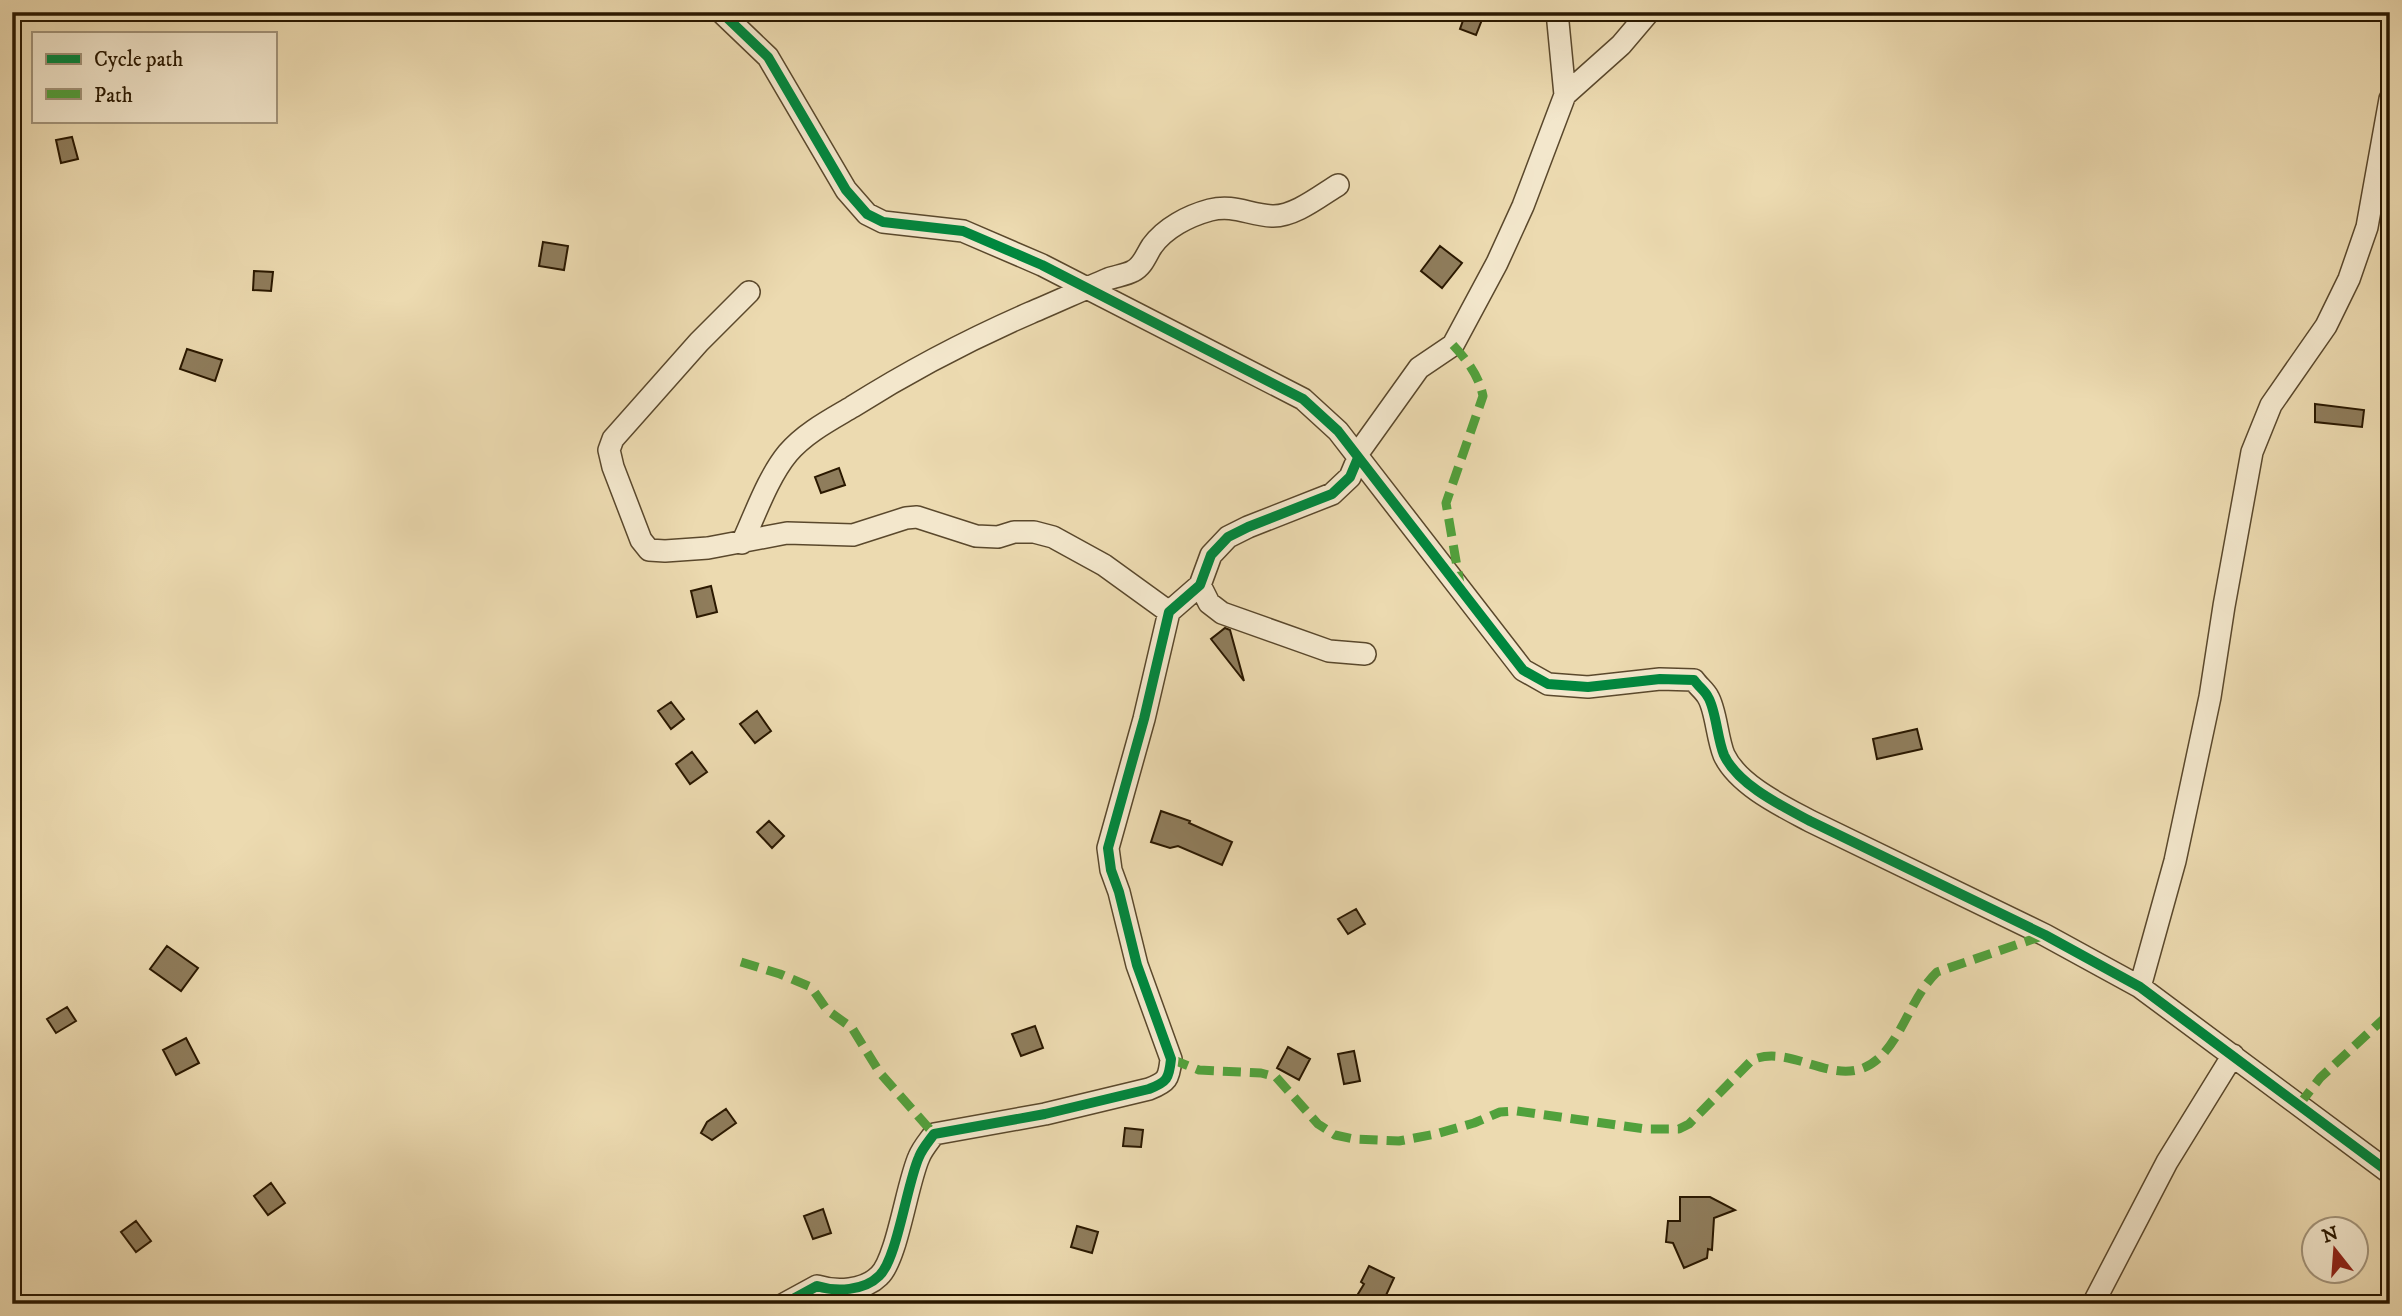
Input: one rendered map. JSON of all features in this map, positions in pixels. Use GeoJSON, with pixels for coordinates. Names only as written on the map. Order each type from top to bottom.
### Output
{"type":"FeatureCollection","features":[{"type":"Feature","properties":{"kind":"street"},"geometry":{"type":"LineString","coordinates":[[721,12],[768,57],[846,190],[867,214],[883,222],[963,231],[1042,265],[1303,399],[1338,431],[1523,670],[1548,684],[1588,687],[1660,679],[1694,680],[1709,698],[1725,758],[1738,775],[1772,800],[2045,935],[2140,987],[2390,1173]]}},
{"type":"Feature","properties":{"kind":"street"},"geometry":{"type":"LineString","coordinates":[[784,1304],[817,1286],[832,1291],[864,1285],[881,1276],[890,1256],[919,1157],[934,1134],[1045,1114],[1164,1083],[1170,1072],[1171,1059],[1137,965],[1111,870],[1108,848],[1144,719],[1169,612],[1200,585],[1211,555],[1228,537],[1332,494],[1350,477],[1357,457],[1419,368],[1453,345],[1497,263],[1523,206],[1565,95],[1557,12]]}},
{"type":"Feature","properties":{"kind":"street"},"geometry":{"type":"LineString","coordinates":[[1565,95],[1621,45],[1649,12]]}},
{"type":"Feature","properties":{"kind":"street"},"geometry":{"type":"LineString","coordinates":[[2140,987],[2181,834],[2210,697],[2252,452],[2271,405],[2326,326],[2349,279],[2367,227],[2390,99]]}},
{"type":"Feature","properties":{"kind":"street"},"geometry":{"type":"LineString","coordinates":[[742,543],[777,470],[787,454],[800,441],[926,363],[992,330],[1133,271],[1168,229],[1188,219],[1211,210],[1234,207],[1260,215],[1275,216],[1291,212],[1338,185]]}},
{"type":"Feature","properties":{"kind":"street"},"geometry":{"type":"LineString","coordinates":[[749,292],[699,342],[613,439],[609,450],[613,467],[641,540],[649,550],[665,551],[742,543],[788,533],[853,535],[906,518],[918,517],[976,536],[998,537],[1034,532],[1053,537],[1104,565],[1169,612]]}},
{"type":"Feature","properties":{"kind":"street"},"geometry":{"type":"LineString","coordinates":[[1200,585],[1209,603],[1222,613],[1329,651],[1365,654]]}},
{"type":"Feature","properties":{"kind":"street"},"geometry":{"type":"LineString","coordinates":[[2093,1304],[2167,1162],[2233,1055]]}},
{"type":"Feature","properties":{"kind":"building"},"geometry":{"type":"Polygon","coordinates":[[[1466,12],[1485,12],[1476,35],[1460,29],[1466,12]]]}},
{"type":"Feature","properties":{"kind":"building"},"geometry":{"type":"Polygon","coordinates":[[[72,137],[78,159],[61,163],[56,140],[72,137]]]}},
{"type":"Feature","properties":{"kind":"building"},"geometry":{"type":"Polygon","coordinates":[[[543,242],[568,246],[564,270],[539,266],[543,242]]]}},
{"type":"Feature","properties":{"kind":"building"},"geometry":{"type":"Polygon","coordinates":[[[1440,246],[1462,263],[1442,288],[1421,271],[1440,246]]]}},
{"type":"Feature","properties":{"kind":"building"},"geometry":{"type":"Polygon","coordinates":[[[254,271],[273,272],[271,291],[253,290],[254,271]]]}},
{"type":"Feature","properties":{"kind":"building"},"geometry":{"type":"Polygon","coordinates":[[[187,349],[222,360],[215,381],[180,369],[187,349]]]}},
{"type":"Feature","properties":{"kind":"building"},"geometry":{"type":"Polygon","coordinates":[[[2315,404],[2364,410],[2362,427],[2315,422],[2315,404]]]}},
{"type":"Feature","properties":{"kind":"building"},"geometry":{"type":"Polygon","coordinates":[[[839,468],[845,485],[821,493],[815,477],[839,468]]]}},
{"type":"Feature","properties":{"kind":"building"},"geometry":{"type":"Polygon","coordinates":[[[711,586],[717,612],[697,617],[691,591],[711,586]]]}},
{"type":"Feature","properties":{"kind":"building"},"geometry":{"type":"Polygon","coordinates":[[[1225,628],[1230,630],[1244,681],[1211,639],[1225,628]]]}},
{"type":"Feature","properties":{"kind":"building"},"geometry":{"type":"Polygon","coordinates":[[[671,702],[684,719],[671,729],[658,711],[671,702]]]}},
{"type":"Feature","properties":{"kind":"building"},"geometry":{"type":"Polygon","coordinates":[[[757,711],[771,731],[755,743],[740,724],[757,711]]]}},
{"type":"Feature","properties":{"kind":"building"},"geometry":{"type":"Polygon","coordinates":[[[1917,729],[1922,749],[1877,759],[1873,739],[1917,729]]]}},
{"type":"Feature","properties":{"kind":"building"},"geometry":{"type":"Polygon","coordinates":[[[692,752],[707,772],[690,784],[676,764],[692,752]]]}},
{"type":"Feature","properties":{"kind":"building"},"geometry":{"type":"Polygon","coordinates":[[[1161,811],[1190,821],[1189,823],[1232,842],[1222,865],[1178,846],[1170,848],[1151,842],[1161,811]]]}},
{"type":"Feature","properties":{"kind":"building"},"geometry":{"type":"Polygon","coordinates":[[[769,821],[784,836],[772,848],[757,832],[769,821]]]}},
{"type":"Feature","properties":{"kind":"building"},"geometry":{"type":"Polygon","coordinates":[[[1356,909],[1365,924],[1348,934],[1338,919],[1356,909]]]}},
{"type":"Feature","properties":{"kind":"building"},"geometry":{"type":"Polygon","coordinates":[[[167,946],[198,968],[181,991],[150,969],[167,946]]]}},
{"type":"Feature","properties":{"kind":"building"},"geometry":{"type":"Polygon","coordinates":[[[67,1007],[76,1021],[56,1033],[47,1019],[67,1007]]]}},
{"type":"Feature","properties":{"kind":"building"},"geometry":{"type":"Polygon","coordinates":[[[1035,1026],[1043,1048],[1021,1056],[1012,1034],[1035,1026]]]}},
{"type":"Feature","properties":{"kind":"building"},"geometry":{"type":"Polygon","coordinates":[[[186,1038],[199,1063],[176,1075],[163,1050],[186,1038]]]}},
{"type":"Feature","properties":{"kind":"building"},"geometry":{"type":"Polygon","coordinates":[[[1288,1047],[1310,1059],[1299,1080],[1277,1068],[1288,1047]]]}},
{"type":"Feature","properties":{"kind":"building"},"geometry":{"type":"Polygon","coordinates":[[[1354,1051],[1360,1081],[1344,1084],[1338,1054],[1354,1051]]]}},
{"type":"Feature","properties":{"kind":"building"},"geometry":{"type":"Polygon","coordinates":[[[726,1109],[736,1123],[712,1140],[701,1133],[707,1122],[726,1109]]]}},
{"type":"Feature","properties":{"kind":"building"},"geometry":{"type":"Polygon","coordinates":[[[1125,1128],[1143,1130],[1141,1147],[1123,1146],[1125,1128]]]}},
{"type":"Feature","properties":{"kind":"building"},"geometry":{"type":"Polygon","coordinates":[[[271,1183],[285,1203],[268,1215],[254,1196],[271,1183]]]}},
{"type":"Feature","properties":{"kind":"building"},"geometry":{"type":"Polygon","coordinates":[[[1680,1197],[1710,1197],[1735,1210],[1714,1218],[1712,1250],[1708,1249],[1707,1258],[1684,1268],[1673,1243],[1666,1242],[1668,1221],[1680,1221],[1680,1197]]]}},
{"type":"Feature","properties":{"kind":"building"},"geometry":{"type":"Polygon","coordinates":[[[823,1209],[831,1233],[813,1239],[804,1216],[823,1209]]]}},
{"type":"Feature","properties":{"kind":"building"},"geometry":{"type":"Polygon","coordinates":[[[136,1221],[151,1241],[136,1252],[121,1232],[136,1221]]]}},
{"type":"Feature","properties":{"kind":"building"},"geometry":{"type":"Polygon","coordinates":[[[1077,1226],[1098,1232],[1092,1253],[1071,1247],[1077,1226]]]}},
{"type":"Feature","properties":{"kind":"building"},"geometry":{"type":"Polygon","coordinates":[[[1369,1266],[1394,1278],[1382,1304],[1352,1304],[1364,1284],[1361,1282],[1369,1266]]]}},
{"type":"Feature","properties":{"kind":"marked path"},"geometry":{"type":"LineString","coordinates":[[1453,345],[1472,369],[1483,396],[1446,503],[1460,584]]}},
{"type":"Feature","properties":{"kind":"marked path"},"geometry":{"type":"LineString","coordinates":[[1171,1059],[1199,1070],[1261,1073],[1276,1077],[1318,1124],[1335,1135],[1354,1139],[1399,1141],[1436,1134],[1500,1112],[1517,1111],[1645,1129],[1679,1129],[1689,1124],[1752,1060],[1768,1056],[1785,1057],[1819,1067],[1852,1071],[1868,1066],[1891,1044],[1922,991],[1937,972],[2045,935]]}},
{"type":"Feature","properties":{"kind":"marked path"},"geometry":{"type":"LineString","coordinates":[[741,962],[811,987],[827,1010],[852,1028],[880,1073],[934,1134]]}},
{"type":"Feature","properties":{"kind":"marked path"},"geometry":{"type":"LineString","coordinates":[[2299,1105],[2320,1078],[2390,1013]]}},
{"type":"Feature","properties":{"kind":"cycle path"},"geometry":{"type":"LineString","coordinates":[[721,12],[768,57],[846,190],[867,214],[883,222],[963,231],[1042,265],[1303,399],[1338,431],[1523,670],[1548,684],[1588,687],[1660,679],[1694,680],[1711,703],[1724,755],[1739,776],[1762,794],[1810,821],[2045,935],[2140,987],[2390,1173]]}},
{"type":"Feature","properties":{"kind":"cycle path"},"geometry":{"type":"LineString","coordinates":[[784,1304],[817,1286],[849,1289],[866,1285],[879,1276],[891,1254],[919,1157],[934,1134],[1045,1114],[1149,1089],[1166,1079],[1171,1059],[1137,965],[1111,870],[1108,848],[1144,719],[1169,612],[1200,585],[1211,555],[1228,537],[1332,494],[1350,477],[1358,458]]}}]}
